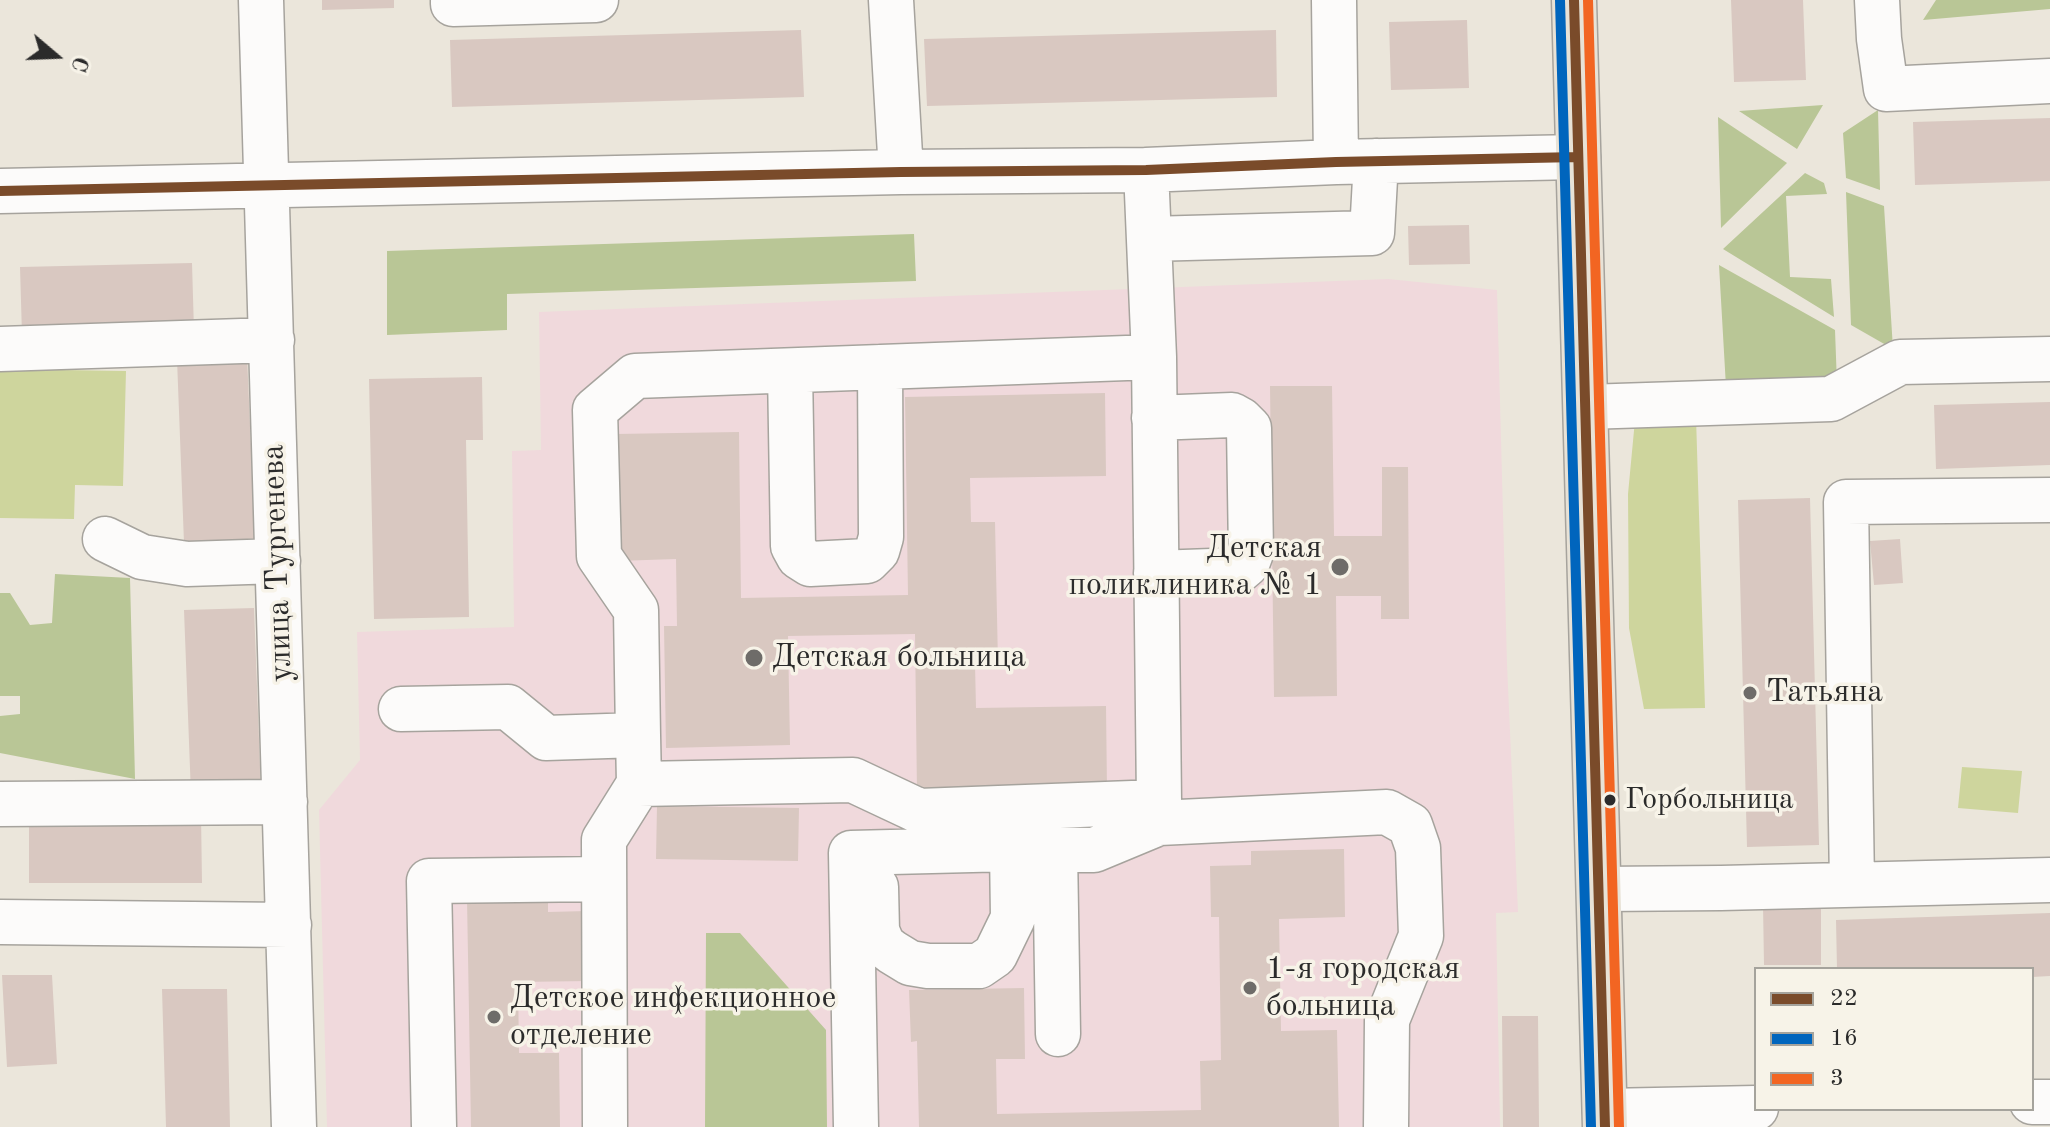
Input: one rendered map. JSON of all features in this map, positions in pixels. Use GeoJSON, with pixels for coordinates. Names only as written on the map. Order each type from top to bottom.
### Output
{"type":"FeatureCollection","features":[{"type":"Feature","properties":{"kind":"main road"},"geometry":{"type":"LineString","coordinates":[[1574,0],[1605,1119]]}},
{"type":"Feature","properties":{"kind":"street","name":"улица Тургенева"},"geometry":{"type":"LineString","coordinates":[[261,0],[294,1127]]}},
{"type":"Feature","properties":{"kind":"street"},"geometry":{"type":"LineString","coordinates":[[453,0],[453,4],[596,0]]}},
{"type":"Feature","properties":{"kind":"street"},"geometry":{"type":"LineString","coordinates":[[891,0],[901,172]]}},
{"type":"Feature","properties":{"kind":"street"},"geometry":{"type":"LineString","coordinates":[[1149,239],[1372,233],[1356,162],[1334,0]]}},
{"type":"Feature","properties":{"kind":"street"},"geometry":{"type":"LineString","coordinates":[[1877,0],[1886,89],[2050,81]]}},
{"type":"Feature","properties":{"kind":"street"},"geometry":{"type":"LineString","coordinates":[[0,191],[901,172],[1146,170],[1578,157]]}},
{"type":"Feature","properties":{"kind":"street"},"geometry":{"type":"LineString","coordinates":[[639,784],[853,780],[919,811],[1159,802],[1154,357],[1146,170]]}},
{"type":"Feature","properties":{"kind":"street"},"geometry":{"type":"LineString","coordinates":[[0,349],[272,340]]}},
{"type":"Feature","properties":{"kind":"street"},"geometry":{"type":"LineString","coordinates":[[605,1127],[604,840],[639,784],[636,610],[599,556],[595,410],[635,376],[1154,357]]}},
{"type":"Feature","properties":{"kind":"street"},"geometry":{"type":"LineString","coordinates":[[1586,407],[1831,399],[1900,362],[2050,359]]}},
{"type":"Feature","properties":{"kind":"street"},"geometry":{"type":"LineString","coordinates":[[790,371],[793,546],[799,557],[810,564],[839,563],[867,561],[877,551],[881,537],[880,367]]}},
{"type":"Feature","properties":{"kind":"street"},"geometry":{"type":"LineString","coordinates":[[1154,418],[1232,415],[1249,428],[1251,553],[1247,564],[1240,570],[1156,573]]}},
{"type":"Feature","properties":{"kind":"street"},"geometry":{"type":"LineString","coordinates":[[1852,884],[1846,502],[2050,500]]}},
{"type":"Feature","properties":{"kind":"street"},"geometry":{"type":"LineString","coordinates":[[105,539],[142,557],[187,564],[278,561]]}},
{"type":"Feature","properties":{"kind":"street"},"geometry":{"type":"LineString","coordinates":[[401,709],[508,707],[546,738],[638,735]]}},
{"type":"Feature","properties":{"kind":"street"},"geometry":{"type":"LineString","coordinates":[[0,804],[285,802]]}},
{"type":"Feature","properties":{"kind":"street"},"geometry":{"type":"LineString","coordinates":[[856,1127],[851,853],[1094,850],[1159,823],[1387,812],[1410,825],[1418,848],[1421,936],[1387,1020],[1386,1127]]}},
{"type":"Feature","properties":{"kind":"street"},"geometry":{"type":"LineString","coordinates":[[875,853],[877,931],[883,945],[910,963],[979,966],[995,955],[1013,918],[1012,849]]}},
{"type":"Feature","properties":{"kind":"street"},"geometry":{"type":"LineString","coordinates":[[1055,850],[1058,1034]]}},
{"type":"Feature","properties":{"kind":"street"},"geometry":{"type":"LineString","coordinates":[[434,1127],[429,881],[604,879]]}},
{"type":"Feature","properties":{"kind":"street"},"geometry":{"type":"LineString","coordinates":[[1600,889],[2050,880]]}},
{"type":"Feature","properties":{"kind":"street"},"geometry":{"type":"LineString","coordinates":[[0,922],[289,925]]}},
{"type":"Feature","properties":{"kind":"street"},"geometry":{"type":"LineString","coordinates":[[1605,1119],[1754,1108]]}},
{"type":"Feature","properties":{"kind":"shaded area"},"geometry":{"type":"Polygon","coordinates":[[[1388,279],[1497,290],[1507,664],[1518,912],[1496,913],[1500,1127],[327,1127],[319,810],[360,760],[357,632],[514,627],[512,451],[541,450],[539,312],[1388,279]]]}},
{"type":"Feature","properties":{"kind":"green space"},"geometry":{"type":"Polygon","coordinates":[[[1936,0],[2050,0],[2050,9],[1923,20],[1936,0]]]}},
{"type":"Feature","properties":{"kind":"green space"},"geometry":{"type":"Polygon","coordinates":[[[1823,105],[1797,149],[1739,111],[1823,105]]]}},
{"type":"Feature","properties":{"kind":"green space"},"geometry":{"type":"Polygon","coordinates":[[[1878,110],[1880,190],[1846,178],[1843,133],[1878,110]]]}},
{"type":"Feature","properties":{"kind":"green space"},"geometry":{"type":"Polygon","coordinates":[[[1718,117],[1787,163],[1721,228],[1718,117]]]}},
{"type":"Feature","properties":{"kind":"green space"},"geometry":{"type":"Polygon","coordinates":[[[1805,173],[1824,183],[1827,194],[1786,196],[1790,277],[1831,279],[1834,317],[1723,249],[1805,173]]]}},
{"type":"Feature","properties":{"kind":"green space"},"geometry":{"type":"Polygon","coordinates":[[[1846,192],[1884,206],[1893,349],[1851,325],[1846,192]]]}},
{"type":"Feature","properties":{"kind":"green space"},"geometry":{"type":"Polygon","coordinates":[[[914,234],[916,281],[507,294],[507,330],[387,335],[387,251],[914,234]]]}},
{"type":"Feature","properties":{"kind":"green space"},"geometry":{"type":"Polygon","coordinates":[[[1719,265],[1835,330],[1837,384],[1726,387],[1719,265]]]}},
{"type":"Feature","properties":{"kind":"green space"},"geometry":{"type":"Polygon","coordinates":[[[0,369],[126,371],[123,486],[75,485],[74,519],[0,518],[0,369]]]}},
{"type":"Feature","properties":{"kind":"green space"},"geometry":{"type":"Polygon","coordinates":[[[1696,417],[1705,708],[1644,709],[1629,628],[1628,494],[1635,420],[1696,417]]]}},
{"type":"Feature","properties":{"kind":"green space"},"geometry":{"type":"Polygon","coordinates":[[[55,574],[130,578],[135,779],[0,753],[0,716],[20,714],[20,696],[0,696],[0,593],[10,593],[30,625],[52,623],[55,574]]]}},
{"type":"Feature","properties":{"kind":"green space"},"geometry":{"type":"Polygon","coordinates":[[[1962,767],[2022,771],[2018,813],[1958,808],[1962,767]]]}},
{"type":"Feature","properties":{"kind":"green space"},"geometry":{"type":"Polygon","coordinates":[[[706,933],[740,933],[826,1030],[827,1127],[705,1127],[706,933]]]}},
{"type":"Feature","properties":{"kind":"building"},"geometry":{"type":"Polygon","coordinates":[[[322,0],[394,0],[394,8],[322,10],[322,0]]]}},
{"type":"Feature","properties":{"kind":"building"},"geometry":{"type":"Polygon","coordinates":[[[1731,0],[1803,0],[1806,80],[1734,82],[1731,0]]]}},
{"type":"Feature","properties":{"kind":"building"},"geometry":{"type":"Polygon","coordinates":[[[1467,20],[1469,88],[1391,90],[1389,22],[1467,20]]]}},
{"type":"Feature","properties":{"kind":"building"},"geometry":{"type":"Polygon","coordinates":[[[801,30],[804,97],[452,107],[450,40],[801,30]]]}},
{"type":"Feature","properties":{"kind":"building"},"geometry":{"type":"Polygon","coordinates":[[[1276,30],[1277,97],[927,106],[924,39],[1276,30]]]}},
{"type":"Feature","properties":{"kind":"building"},"geometry":{"type":"Polygon","coordinates":[[[2050,118],[2050,181],[1915,185],[1913,122],[2050,118]]]}},
{"type":"Feature","properties":{"kind":"building"},"geometry":{"type":"Polygon","coordinates":[[[1469,225],[1470,264],[1409,265],[1408,226],[1469,225]]]}},
{"type":"Feature","properties":{"kind":"building"},"geometry":{"type":"Polygon","coordinates":[[[192,263],[194,331],[22,335],[20,267],[192,263]]]}},
{"type":"Feature","properties":{"kind":"building"},"geometry":{"type":"Polygon","coordinates":[[[247,356],[255,540],[184,543],[177,359],[247,356]]]}},
{"type":"Feature","properties":{"kind":"building"},"geometry":{"type":"Polygon","coordinates":[[[482,377],[483,440],[466,440],[469,617],[374,619],[369,379],[482,377]]]}},
{"type":"Feature","properties":{"kind":"building","name":"Детская поликлиника № 1"},"geometry":{"type":"Polygon","coordinates":[[[1270,386],[1332,386],[1334,536],[1382,536],[1382,467],[1408,467],[1409,619],[1381,619],[1381,596],[1336,596],[1337,696],[1274,697],[1270,386]]]}},
{"type":"Feature","properties":{"kind":"building"},"geometry":{"type":"Polygon","coordinates":[[[1105,393],[1106,476],[970,478],[971,522],[995,522],[998,663],[975,664],[976,708],[1106,706],[1107,790],[917,793],[915,634],[788,636],[790,745],[666,748],[664,626],[677,626],[676,559],[617,561],[615,434],[739,432],[741,598],[908,595],[905,397],[1105,393]]]}},
{"type":"Feature","properties":{"kind":"building"},"geometry":{"type":"Polygon","coordinates":[[[2050,402],[2050,465],[1936,469],[1934,405],[2050,402]]]}},
{"type":"Feature","properties":{"kind":"building"},"geometry":{"type":"Polygon","coordinates":[[[1810,498],[1819,845],[1747,847],[1738,500],[1810,498]]]}},
{"type":"Feature","properties":{"kind":"building"},"geometry":{"type":"Polygon","coordinates":[[[1900,539],[1903,583],[1874,585],[1870,541],[1900,539]]]}},
{"type":"Feature","properties":{"kind":"building"},"geometry":{"type":"Polygon","coordinates":[[[254,608],[261,792],[191,795],[184,610],[254,608]]]}},
{"type":"Feature","properties":{"kind":"building"},"geometry":{"type":"Polygon","coordinates":[[[657,806],[799,808],[798,861],[656,859],[657,806]]]}},
{"type":"Feature","properties":{"kind":"building"},"geometry":{"type":"Polygon","coordinates":[[[29,814],[201,814],[202,883],[29,883],[29,814]]]}},
{"type":"Feature","properties":{"kind":"building","name":"1-я городская больница"},"geometry":{"type":"Polygon","coordinates":[[[1344,849],[1345,917],[1279,919],[1281,1031],[1337,1030],[1339,1127],[919,1127],[917,1041],[911,1042],[909,990],[1024,988],[1025,1059],[996,1059],[997,1114],[1201,1110],[1200,1061],[1221,1060],[1219,917],[1211,917],[1210,866],[1251,865],[1251,851],[1344,849]]]}},
{"type":"Feature","properties":{"kind":"building","name":"Детское инфекционное отделение"},"geometry":{"type":"Polygon","coordinates":[[[548,898],[548,912],[587,911],[589,981],[518,982],[519,1053],[559,1053],[560,1127],[471,1127],[467,899],[548,898]]]}},
{"type":"Feature","properties":{"kind":"building"},"geometry":{"type":"Polygon","coordinates":[[[1763,904],[1821,904],[1821,965],[1764,965],[1763,904]]]}},
{"type":"Feature","properties":{"kind":"building"},"geometry":{"type":"Polygon","coordinates":[[[2050,913],[2050,976],[2034,977],[2034,967],[1837,967],[1836,920],[2050,913]]]}},
{"type":"Feature","properties":{"kind":"building"},"geometry":{"type":"Polygon","coordinates":[[[2,975],[52,975],[57,1064],[7,1067],[2,975]]]}},
{"type":"Feature","properties":{"kind":"building"},"geometry":{"type":"Polygon","coordinates":[[[162,989],[227,989],[230,1127],[166,1127],[162,989]]]}},
{"type":"Feature","properties":{"kind":"building"},"geometry":{"type":"Polygon","coordinates":[[[1502,1016],[1538,1016],[1539,1127],[1503,1127],[1502,1016]]]}},
{"type":"Feature","properties":{"kind":"transit line","name":"16"},"geometry":{"type":"LineString","coordinates":[[1560,0],[1591,1127]]}},
{"type":"Feature","properties":{"kind":"transit line","name":"22"},"geometry":{"type":"LineString","coordinates":[[1574,0],[1605,1127]]}},
{"type":"Feature","properties":{"kind":"transit line","name":"3"},"geometry":{"type":"LineString","coordinates":[[1588,0],[1619,1127]]}},
{"type":"Feature","properties":{"kind":"transit line","name":"22"},"geometry":{"type":"LineString","coordinates":[[0,191],[901,172],[1146,170],[1578,157]]}},
{"type":"Feature","properties":{"kind":"place","name":"Детская поликлиника № 1"},"geometry":{"type":"Point","coordinates":[1340,567]}},
{"type":"Feature","properties":{"kind":"place","name":"Детская больница"},"geometry":{"type":"Point","coordinates":[754,658]}},
{"type":"Feature","properties":{"kind":"place","name":"Татьяна"},"geometry":{"type":"Point","coordinates":[1750,693]}},
{"type":"Feature","properties":{"kind":"place","name":"Горбольница"},"geometry":{"type":"Point","coordinates":[1610,800]}},
{"type":"Feature","properties":{"kind":"place","name":"1-я городская больница"},"geometry":{"type":"Point","coordinates":[1250,988]}},
{"type":"Feature","properties":{"kind":"place","name":"Детское инфекционное отделение"},"geometry":{"type":"Point","coordinates":[494,1017]}}]}
